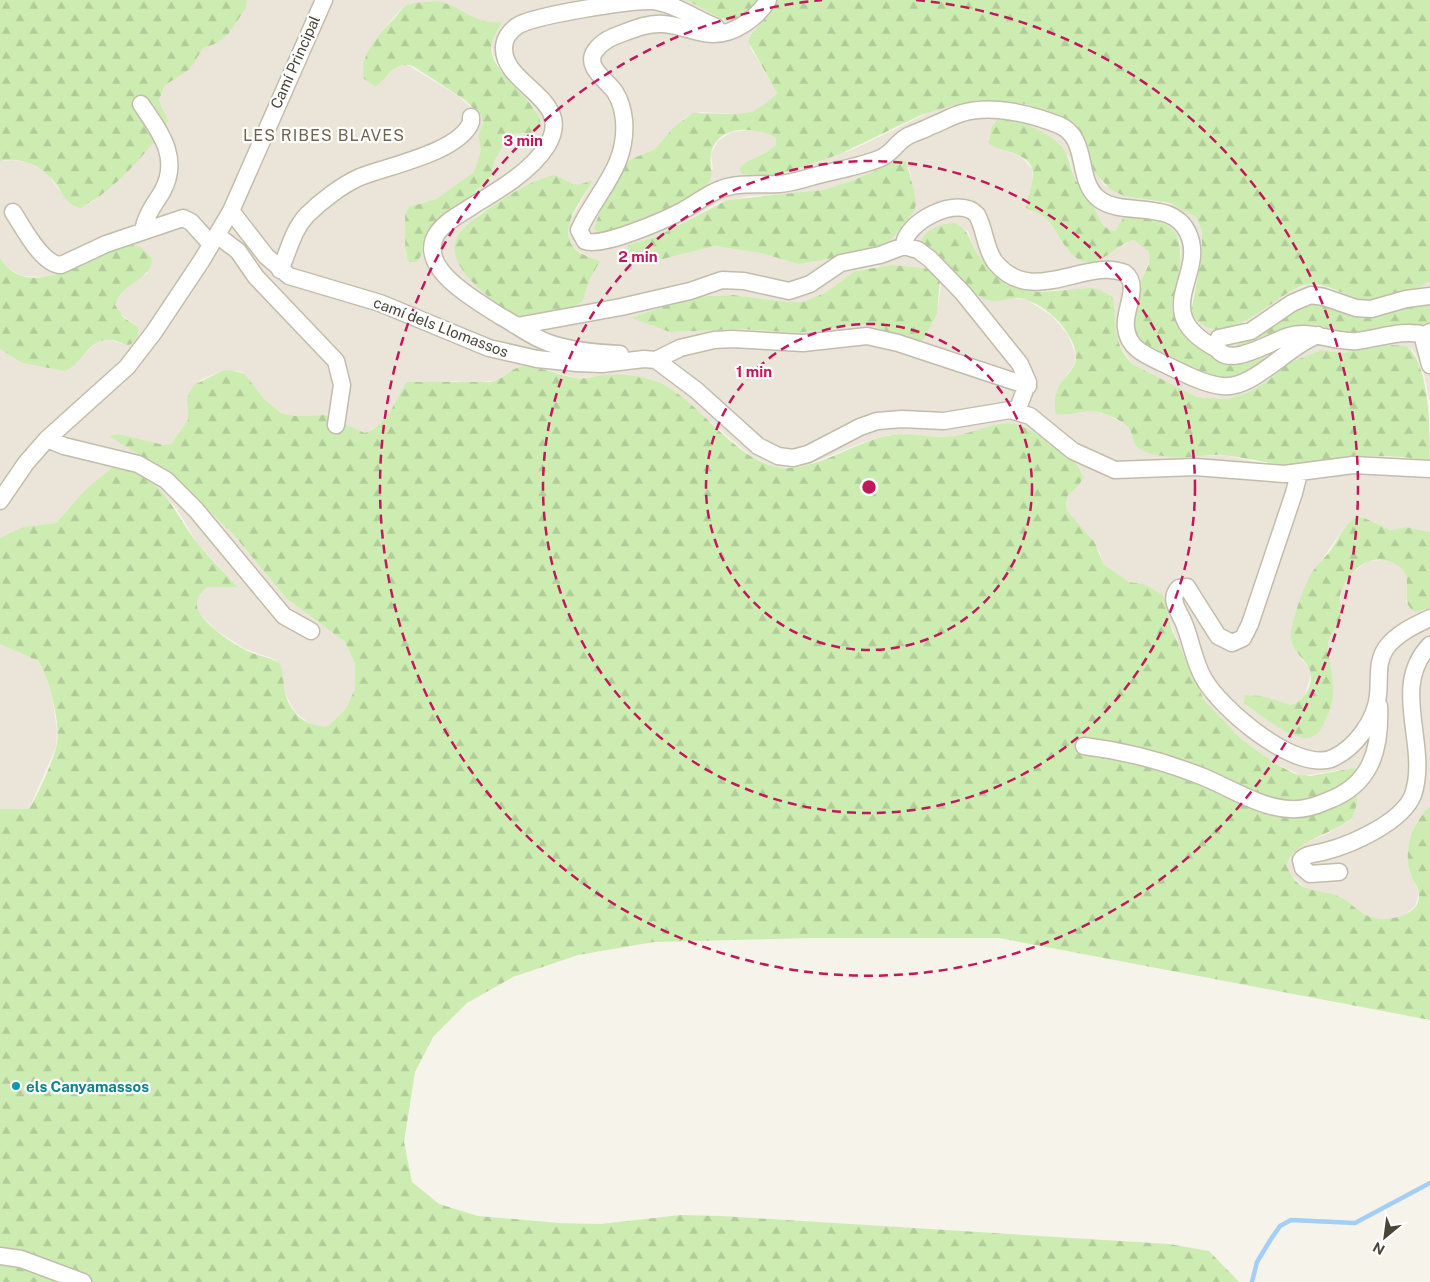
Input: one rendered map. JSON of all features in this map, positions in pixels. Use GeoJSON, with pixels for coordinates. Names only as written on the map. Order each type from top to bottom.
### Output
{"type":"FeatureCollection","features":[{"type":"Feature","properties":{"kind":"street","name":"Camí Principal"},"geometry":{"type":"LineString","coordinates":[[0,501],[26,463],[47,439],[127,367],[154,332],[202,260],[231,211],[324,0]]}},
{"type":"Feature","properties":{"kind":"street"},"geometry":{"type":"LineString","coordinates":[[768,0],[751,20],[731,30],[712,34],[667,24],[648,25],[609,38],[594,52],[592,56],[593,65],[615,92],[620,104],[625,142],[618,163],[579,230],[584,241],[595,244],[622,236],[680,212],[724,188],[788,183],[871,161],[890,153],[909,135],[962,113],[992,110],[1014,112],[1060,125],[1070,132],[1079,149],[1091,190],[1101,200],[1121,208],[1159,212],[1174,218],[1183,225],[1189,234],[1191,245],[1182,296],[1184,317],[1194,332],[1223,354],[1234,357],[1297,334],[1318,335],[1351,341],[1404,332],[1428,333],[1424,342],[1430,365]]}},
{"type":"Feature","properties":{"kind":"street"},"geometry":{"type":"LineString","coordinates":[[731,30],[697,20],[666,4],[644,1],[540,18],[519,25],[508,35],[504,48],[506,58],[511,68],[548,108],[553,123],[552,137],[530,166],[446,224],[435,236],[432,251],[439,268],[458,288],[532,336],[560,347],[634,355],[650,359],[696,390],[758,446],[771,454],[786,458],[808,454],[860,427],[877,422],[897,419],[944,421],[1002,411],[1017,411],[1035,419],[1073,451],[1115,470],[1195,467],[1274,474],[1299,473],[1353,465],[1430,470]]}},
{"type":"Feature","properties":{"kind":"street"},"geometry":{"type":"LineString","coordinates":[[141,104],[167,145],[170,166],[168,178],[147,216],[143,230]]}},
{"type":"Feature","properties":{"kind":"street"},"geometry":{"type":"LineString","coordinates":[[280,270],[292,236],[300,223],[314,208],[354,180],[434,152],[466,131],[472,122],[471,117]]}},
{"type":"Feature","properties":{"kind":"street"},"geometry":{"type":"LineString","coordinates":[[904,246],[906,236],[915,225],[943,211],[961,207],[971,210],[977,215],[995,262],[1019,278],[1049,282],[1098,271],[1125,273],[1130,278],[1132,287],[1126,328],[1134,347],[1144,355],[1220,386],[1234,386],[1246,381],[1298,344],[1318,335]]}},
{"type":"Feature","properties":{"kind":"street","name":"camí dels Llomassos"},"geometry":{"type":"LineString","coordinates":[[231,211],[266,256],[280,270],[300,280],[380,303],[467,340],[537,360],[592,364],[650,359],[680,348],[714,340],[732,339],[803,343],[867,336],[898,342],[1028,386]]}},
{"type":"Feature","properties":{"kind":"street"},"geometry":{"type":"LineString","coordinates":[[13,212],[46,260],[56,265],[143,230],[183,218],[214,240],[238,251],[262,283],[336,360],[342,385],[336,425]]}},
{"type":"Feature","properties":{"kind":"street"},"geometry":{"type":"LineString","coordinates":[[517,326],[621,307],[690,291],[722,280],[744,281],[789,291],[810,284],[841,263],[880,255],[904,246],[918,250],[930,259],[981,314],[1020,364],[1028,378],[1028,386],[1017,411]]}},
{"type":"Feature","properties":{"kind":"street"},"geometry":{"type":"LineString","coordinates":[[1217,349],[1219,338],[1252,331],[1292,302],[1311,296],[1324,297],[1356,308],[1371,309],[1385,307],[1406,299],[1430,296]]}},
{"type":"Feature","properties":{"kind":"street"},"geometry":{"type":"LineString","coordinates":[[47,439],[64,446],[138,464],[166,480],[196,510],[284,616],[311,631]]}},
{"type":"Feature","properties":{"kind":"street"},"geometry":{"type":"LineString","coordinates":[[1299,473],[1250,624],[1243,638],[1236,643],[1222,640],[1210,626],[1187,587],[1176,591],[1174,604],[1185,624],[1195,662],[1208,687],[1237,716],[1292,754],[1318,761],[1339,755],[1355,742],[1365,728],[1374,713],[1378,697]]}},
{"type":"Feature","properties":{"kind":"street"},"geometry":{"type":"LineString","coordinates":[[1084,746],[1151,758],[1273,806],[1300,809],[1341,796],[1354,788],[1365,775],[1375,752],[1379,725],[1378,669],[1386,648],[1406,631],[1430,618]]}},
{"type":"Feature","properties":{"kind":"street"},"geometry":{"type":"LineString","coordinates":[[1339,872],[1310,874],[1302,868],[1302,860],[1307,856],[1346,844],[1379,828],[1402,810],[1412,796],[1416,786],[1418,746],[1411,682],[1415,666],[1430,644]]}},
{"type":"Feature","properties":{"kind":"street"},"geometry":{"type":"LineString","coordinates":[[0,1256],[21,1259],[83,1282]]}},
{"type":"Feature","properties":{"kind":"shaded area"},"geometry":{"type":"Polygon","coordinates":[[[247,0],[687,0],[723,20],[751,9],[757,0],[778,0],[771,14],[755,30],[750,47],[777,92],[764,106],[751,112],[735,114],[701,112],[686,117],[655,149],[648,152],[605,200],[595,228],[713,169],[711,154],[714,148],[718,141],[732,132],[755,129],[776,138],[776,145],[771,150],[749,160],[772,177],[854,149],[936,109],[972,101],[988,101],[1026,104],[1050,112],[1069,122],[1080,132],[1092,166],[1104,185],[1124,196],[1176,205],[1196,217],[1202,231],[1202,254],[1191,305],[1201,323],[1214,329],[1235,327],[1293,290],[1307,285],[1322,286],[1376,302],[1430,282],[1430,306],[1416,306],[1379,315],[1310,304],[1302,306],[1247,345],[1281,329],[1301,325],[1317,325],[1346,333],[1410,325],[1430,327],[1430,402],[1423,370],[1415,353],[1410,348],[1395,345],[1342,353],[1321,350],[1285,364],[1269,380],[1249,392],[1227,399],[1197,397],[1132,364],[1117,340],[1113,312],[1069,289],[1030,292],[1013,286],[990,270],[975,251],[968,231],[947,223],[932,229],[963,285],[989,301],[1012,298],[1027,300],[1052,316],[1068,335],[1076,356],[1074,365],[1061,384],[1064,415],[1080,411],[1104,413],[1124,424],[1130,430],[1136,446],[1175,457],[1223,455],[1261,463],[1324,462],[1340,458],[1381,456],[1430,461],[1430,532],[1406,527],[1391,530],[1364,518],[1356,517],[1344,528],[1309,578],[1291,634],[1291,642],[1309,668],[1311,675],[1304,697],[1291,705],[1246,695],[1244,703],[1264,718],[1307,738],[1314,736],[1326,719],[1332,698],[1328,644],[1330,636],[1340,618],[1342,588],[1351,574],[1368,561],[1384,560],[1399,565],[1404,569],[1407,578],[1406,602],[1423,611],[1430,608],[1430,806],[1417,822],[1408,849],[1410,873],[1419,893],[1415,906],[1404,916],[1389,919],[1373,918],[1359,912],[1339,896],[1309,891],[1290,874],[1287,866],[1292,853],[1305,843],[1327,834],[1348,822],[1353,817],[1357,803],[1356,795],[1340,770],[1303,776],[1274,763],[1240,738],[1209,707],[1193,680],[1169,619],[1144,584],[1129,582],[1103,564],[1099,550],[1067,511],[1068,495],[1079,485],[1083,478],[1081,470],[1059,450],[1019,425],[995,426],[963,436],[889,435],[864,442],[805,466],[774,467],[752,457],[677,393],[649,378],[609,375],[577,378],[540,368],[517,367],[498,380],[474,383],[452,381],[365,433],[325,415],[295,416],[281,413],[263,398],[245,374],[238,371],[222,371],[200,380],[187,405],[188,420],[171,444],[164,445],[119,434],[110,436],[166,472],[188,490],[234,535],[286,598],[345,642],[355,664],[355,689],[345,710],[328,726],[313,726],[295,712],[286,695],[280,664],[274,659],[245,649],[216,630],[199,613],[196,605],[198,598],[207,586],[238,587],[198,544],[176,508],[165,496],[97,481],[85,490],[56,523],[23,527],[0,538],[0,349],[22,363],[65,371],[100,340],[107,339],[122,344],[138,327],[118,312],[115,305],[117,297],[127,286],[148,273],[133,245],[103,254],[75,268],[46,277],[23,276],[9,269],[0,258],[0,161],[26,162],[47,173],[59,190],[87,205],[128,170],[166,127],[165,113],[159,100],[165,85],[177,76],[203,48],[229,33],[246,8],[247,0]],[[438,1],[408,5],[402,8],[377,37],[369,51],[364,79],[376,87],[398,65],[406,64],[458,96],[481,116],[483,123],[478,137],[481,151],[480,159],[474,172],[436,199],[410,207],[405,213],[407,231],[406,255],[417,262],[428,243],[463,203],[491,178],[494,162],[505,142],[516,133],[524,133],[536,110],[508,79],[493,55],[492,41],[502,22],[491,23],[478,20],[438,1]],[[1005,119],[995,123],[988,139],[992,146],[1022,157],[1032,169],[1033,181],[1027,201],[1030,211],[1045,216],[1068,250],[1089,263],[1134,240],[1148,251],[1150,259],[1140,283],[1202,374],[1223,378],[1238,376],[1247,371],[1247,357],[1182,327],[1174,317],[1172,306],[1181,254],[1180,241],[1171,229],[1159,222],[1145,218],[1124,218],[1119,228],[1115,231],[1108,229],[1100,221],[1087,192],[1074,178],[1070,158],[1060,145],[1046,134],[1017,121],[1005,119]],[[898,160],[854,180],[823,190],[793,194],[749,196],[719,202],[658,236],[629,245],[629,252],[663,259],[715,246],[761,253],[798,264],[836,257],[892,239],[914,211],[915,197],[909,168],[898,160]],[[555,175],[513,193],[479,214],[462,231],[460,266],[485,294],[569,309],[583,301],[589,281],[600,261],[585,255],[573,247],[569,240],[568,225],[593,180],[580,186],[573,185],[555,175]],[[877,266],[855,271],[825,293],[803,302],[787,302],[733,295],[689,298],[632,318],[670,332],[742,329],[797,333],[868,324],[898,335],[923,341],[937,314],[941,285],[877,266]]]}},
{"type":"Feature","properties":{"kind":"shaded area"},"geometry":{"type":"Polygon","coordinates":[[[0,644],[38,661],[45,674],[52,696],[57,731],[56,747],[29,809],[0,809],[0,644]]]}},
{"type":"Feature","properties":{"kind":"green space"},"geometry":{"type":"Polygon","coordinates":[[[0,0],[247,0],[246,8],[229,33],[217,43],[203,48],[190,69],[165,85],[159,100],[168,121],[166,127],[138,161],[116,183],[80,208],[68,202],[51,178],[39,168],[16,160],[0,161],[0,0]]]}},
{"type":"Feature","properties":{"kind":"green space"},"geometry":{"type":"Polygon","coordinates":[[[687,0],[757,0],[751,9],[733,22],[719,18],[687,0]]]}},
{"type":"Feature","properties":{"kind":"green space"},"geometry":{"type":"Polygon","coordinates":[[[778,0],[1430,0],[1430,282],[1396,297],[1376,302],[1357,299],[1328,287],[1309,285],[1299,287],[1287,293],[1244,321],[1229,327],[1215,329],[1202,325],[1191,312],[1202,254],[1202,231],[1196,217],[1170,203],[1124,196],[1110,189],[1095,173],[1083,146],[1080,132],[1075,126],[1056,115],[1026,104],[979,100],[921,115],[840,154],[772,177],[743,174],[739,169],[747,162],[772,149],[776,145],[776,138],[758,131],[738,130],[729,132],[715,144],[710,158],[710,180],[698,193],[673,209],[640,225],[599,234],[594,228],[602,207],[627,161],[655,149],[674,127],[693,113],[735,114],[751,112],[764,105],[777,93],[748,41],[772,11],[778,0]]]}},
{"type":"Feature","properties":{"kind":"green space"},"geometry":{"type":"Polygon","coordinates":[[[438,1],[484,21],[502,22],[492,43],[492,53],[496,64],[530,104],[541,124],[538,131],[516,133],[505,142],[494,162],[491,177],[463,203],[428,243],[417,262],[409,262],[405,245],[405,214],[409,207],[436,199],[474,172],[481,151],[478,136],[483,123],[481,116],[465,100],[413,66],[401,65],[397,67],[376,87],[364,79],[364,62],[376,38],[403,8],[414,3],[438,1]]]}},
{"type":"Feature","properties":{"kind":"green space"},"geometry":{"type":"Polygon","coordinates":[[[1005,119],[1035,128],[1061,146],[1068,157],[1075,179],[1087,192],[1104,226],[1115,231],[1126,214],[1157,221],[1174,232],[1179,240],[1180,265],[1172,303],[1173,315],[1178,324],[1197,344],[1262,356],[1267,359],[1245,374],[1230,378],[1220,378],[1177,364],[1150,349],[1136,332],[1134,314],[1138,289],[1149,264],[1148,251],[1134,240],[1093,262],[1085,262],[1072,254],[1043,215],[1026,208],[1033,177],[1029,162],[1016,154],[994,147],[988,143],[992,127],[997,120],[1005,119]]]}},
{"type":"Feature","properties":{"kind":"green space"},"geometry":{"type":"Polygon","coordinates":[[[898,160],[906,162],[916,204],[914,211],[892,239],[875,251],[798,264],[761,253],[715,246],[663,259],[647,258],[629,252],[628,245],[658,236],[727,200],[823,190],[854,180],[898,160]]]}},
{"type":"Feature","properties":{"kind":"green space"},"geometry":{"type":"Polygon","coordinates":[[[555,175],[577,185],[593,180],[572,216],[568,235],[571,244],[579,252],[600,261],[589,281],[583,301],[569,309],[520,319],[489,297],[468,277],[460,267],[455,245],[463,229],[488,209],[529,184],[555,175]]]}},
{"type":"Feature","properties":{"kind":"green space"},"geometry":{"type":"Polygon","coordinates":[[[955,223],[967,233],[979,256],[992,272],[1017,288],[1043,292],[1092,288],[1113,297],[1118,340],[1125,355],[1132,364],[1197,397],[1227,399],[1249,392],[1269,380],[1285,364],[1321,350],[1342,353],[1391,345],[1406,346],[1414,355],[1420,367],[1424,382],[1429,416],[1430,461],[1385,456],[1362,456],[1339,458],[1306,467],[1223,455],[1165,456],[1141,450],[1137,447],[1128,427],[1108,415],[1092,411],[1056,414],[1055,399],[1057,391],[1076,360],[1076,354],[1069,335],[1055,318],[1037,304],[1018,298],[989,301],[968,289],[953,276],[924,247],[922,239],[932,229],[941,225],[955,223]]]}},
{"type":"Feature","properties":{"kind":"green space"},"geometry":{"type":"Polygon","coordinates":[[[133,245],[140,247],[152,258],[151,266],[147,272],[123,291],[115,305],[123,317],[138,327],[138,336],[134,342],[129,345],[103,340],[91,347],[71,368],[65,371],[22,363],[0,349],[0,258],[10,270],[22,276],[36,278],[64,272],[107,253],[133,245]]]}},
{"type":"Feature","properties":{"kind":"green space"},"geometry":{"type":"Polygon","coordinates":[[[892,265],[931,269],[940,278],[937,314],[923,341],[904,338],[868,324],[797,333],[742,329],[670,332],[631,318],[689,298],[733,295],[787,302],[803,302],[825,293],[855,271],[892,265]]]}},
{"type":"Feature","properties":{"kind":"green space"},"geometry":{"type":"Polygon","coordinates":[[[1310,304],[1379,315],[1416,306],[1430,306],[1430,327],[1410,325],[1374,333],[1346,333],[1317,325],[1301,325],[1281,329],[1239,347],[1236,345],[1302,306],[1310,304]]]}},
{"type":"Feature","properties":{"kind":"green space"},"geometry":{"type":"Polygon","coordinates":[[[524,366],[569,377],[586,378],[602,375],[623,375],[638,376],[658,382],[674,391],[736,446],[752,457],[769,465],[787,468],[813,464],[874,439],[887,436],[902,434],[948,437],[1003,424],[1021,426],[1067,455],[1079,467],[1083,478],[1079,485],[1068,495],[1067,511],[1095,543],[1103,564],[1129,582],[1144,584],[1163,595],[1172,630],[1204,700],[1240,738],[1274,763],[1295,774],[1310,776],[1355,768],[1357,803],[1353,817],[1335,829],[1305,844],[1290,857],[1287,866],[1300,885],[1311,890],[1338,896],[1364,914],[1375,918],[1396,917],[1410,912],[1418,901],[1419,894],[1408,863],[1409,845],[1414,828],[1430,806],[1430,1020],[999,938],[811,938],[654,942],[578,955],[513,977],[467,1003],[433,1037],[415,1072],[404,1142],[412,1182],[439,1204],[478,1216],[559,1223],[600,1224],[681,1215],[721,1216],[1169,1244],[1209,1251],[1239,1282],[0,1282],[0,809],[29,809],[54,754],[57,728],[51,691],[38,661],[0,644],[0,538],[23,527],[56,523],[85,490],[116,465],[146,478],[166,497],[199,545],[238,587],[207,587],[197,600],[199,612],[204,619],[238,646],[280,664],[286,696],[292,709],[302,719],[314,725],[328,726],[345,710],[355,689],[355,664],[345,642],[286,598],[234,535],[188,490],[166,472],[109,436],[119,434],[164,445],[171,444],[188,420],[187,398],[194,385],[222,371],[230,370],[245,374],[263,398],[281,413],[295,416],[325,415],[365,433],[373,429],[385,418],[407,382],[490,382],[524,366]]]}},
{"type":"Feature","properties":{"kind":"green space"},"geometry":{"type":"Polygon","coordinates":[[[1356,517],[1364,518],[1391,530],[1406,527],[1430,532],[1430,608],[1416,612],[1409,607],[1406,578],[1403,570],[1396,564],[1383,560],[1368,561],[1356,570],[1342,589],[1340,596],[1340,619],[1328,642],[1333,690],[1330,710],[1317,734],[1310,738],[1300,737],[1283,730],[1244,703],[1245,695],[1261,696],[1291,705],[1306,694],[1311,681],[1310,671],[1292,645],[1292,625],[1302,594],[1313,571],[1331,550],[1345,527],[1356,517]]]}},
{"type":"Feature","properties":{"kind":"waterway"},"geometry":{"type":"LineString","coordinates":[[1252,1282],[1257,1262],[1280,1226],[1291,1220],[1355,1223],[1430,1183]]}},
{"type":"Feature","properties":{"kind":"place","name":"els Canyamassos"},"geometry":{"type":"Point","coordinates":[16,1086]}},
{"type":"Feature","properties":{"kind":"district","name":"LES RIBES BLAVES"},"geometry":{"type":"Point","coordinates":[324,135]}}]}
